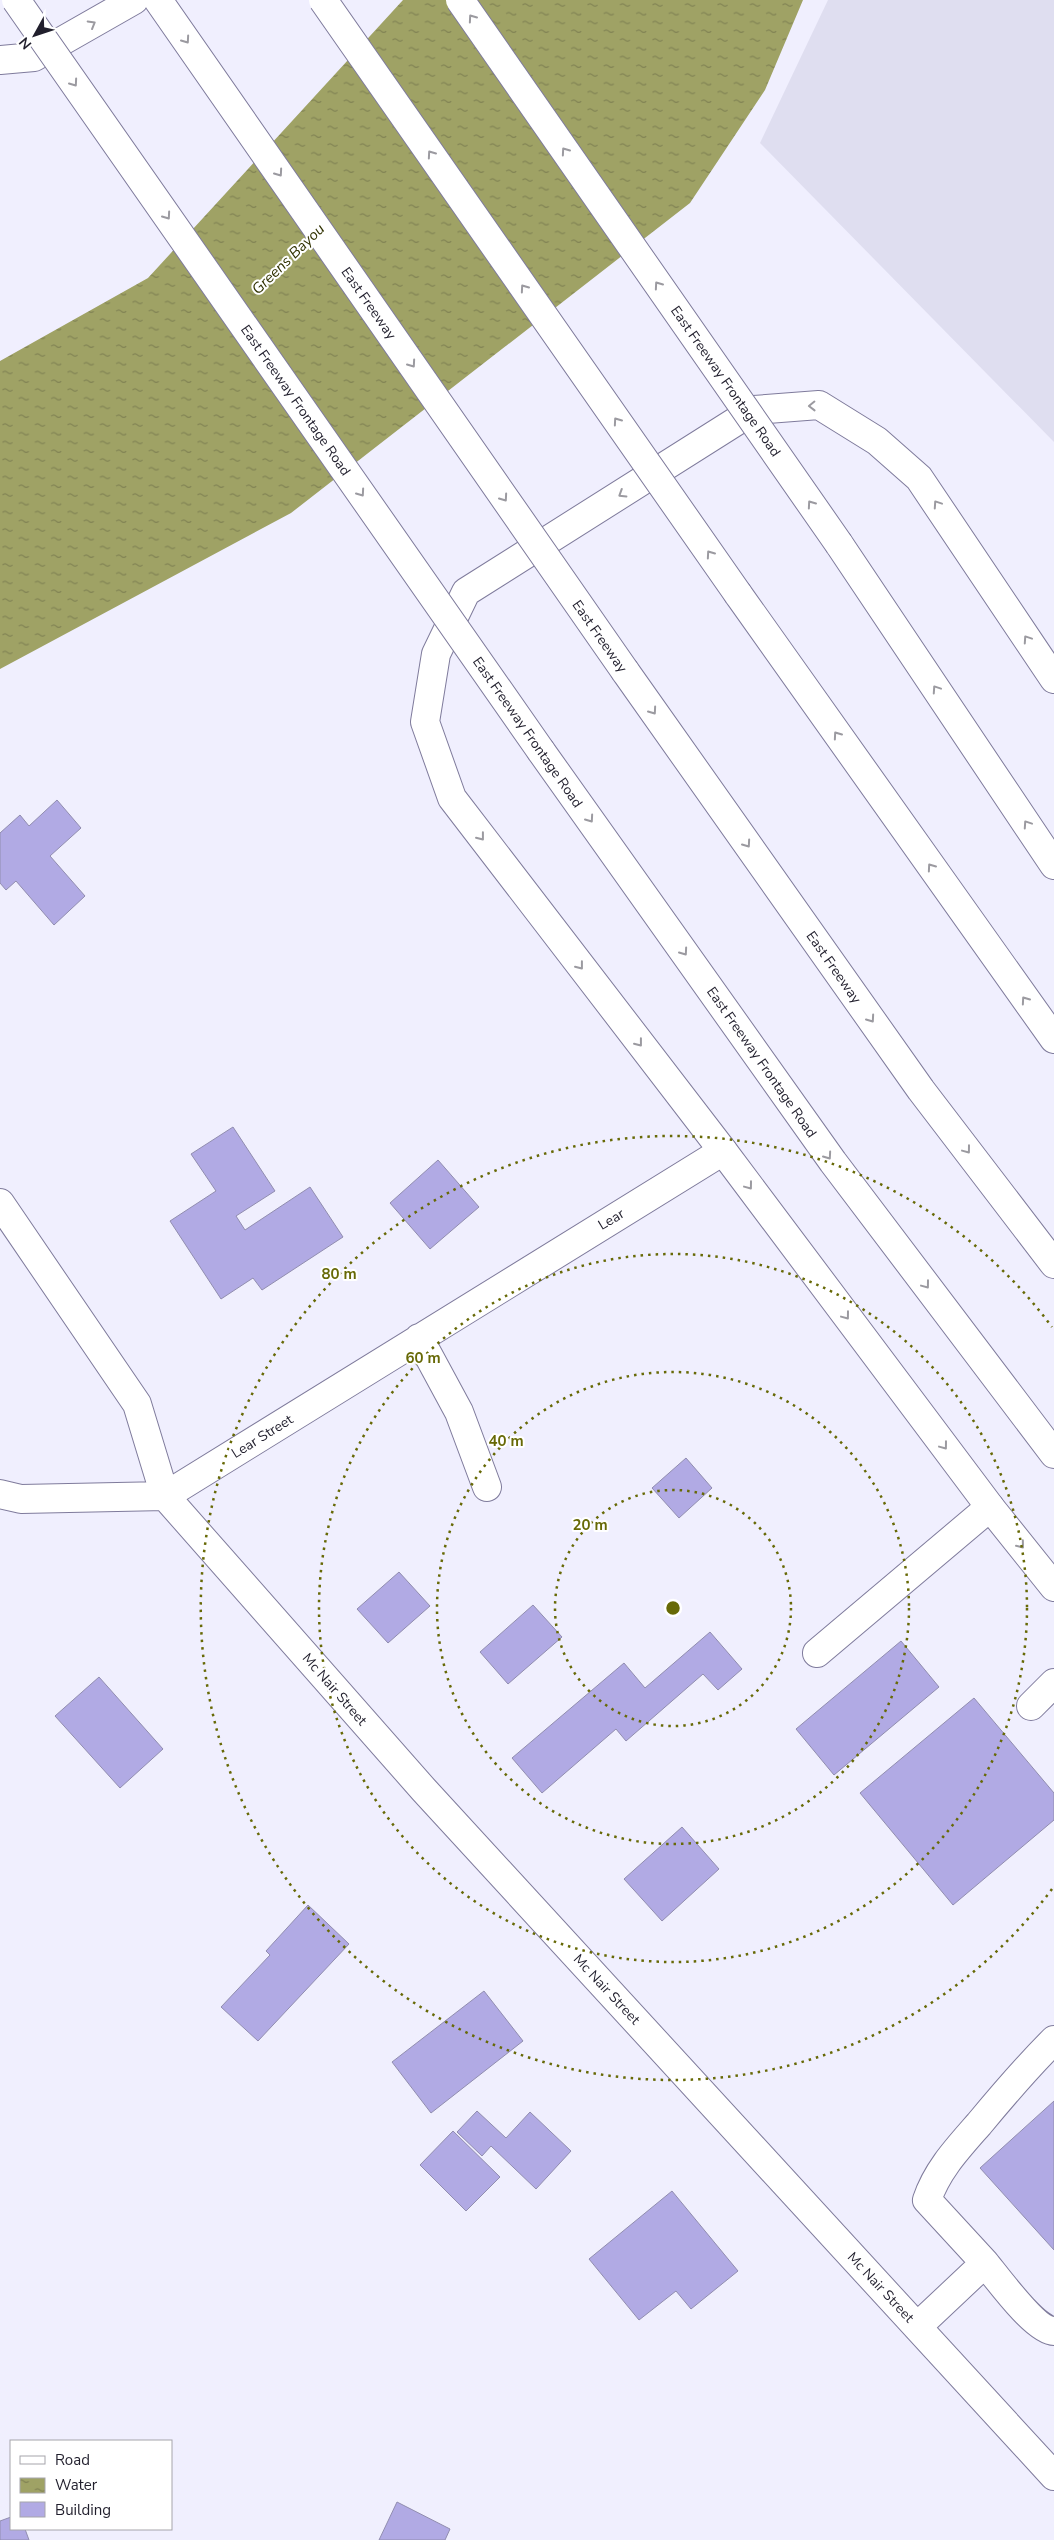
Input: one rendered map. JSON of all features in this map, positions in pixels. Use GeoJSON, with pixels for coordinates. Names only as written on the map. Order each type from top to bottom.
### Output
{"type":"FeatureCollection","features":[{"type":"Feature","properties":{"kind":"main road","name":"East Freeway Frontage Road"},"geometry":{"type":"LineString","coordinates":[[16,0],[541,751],[833,1162],[1054,1454]]}},
{"type":"Feature","properties":{"kind":"main road"},"geometry":{"type":"LineString","coordinates":[[0,60],[34,57],[134,0]]}},
{"type":"Feature","properties":{"kind":"main road","name":"East Freeway"},"geometry":{"type":"LineString","coordinates":[[158,0],[625,671],[921,1090],[1054,1264]]}},
{"type":"Feature","properties":{"kind":"main road"},"geometry":{"type":"LineString","coordinates":[[323,0],[738,594],[1054,1039]]}},
{"type":"Feature","properties":{"kind":"main road","name":"East Freeway Frontage Road"},"geometry":{"type":"LineString","coordinates":[[460,0],[839,544],[1054,865]]}},
{"type":"Feature","properties":{"kind":"main road"},"geometry":{"type":"LineString","coordinates":[[1054,680],[919,478],[877,441],[819,405],[754,410],[466,592],[436,654],[425,722],[452,798],[723,1151],[990,1507],[1054,1587]]}},
{"type":"Feature","properties":{"kind":"main road","name":"Lear"},"geometry":{"type":"LineString","coordinates":[[500,1288],[723,1151]]}},
{"type":"Feature","properties":{"kind":"main road"},"geometry":{"type":"LineString","coordinates":[[0,1203],[138,1404],[165,1496],[21,1499],[0,1494]]}},
{"type":"Feature","properties":{"kind":"main road","name":"Lear Street"},"geometry":{"type":"LineString","coordinates":[[165,1496],[500,1288]]}},
{"type":"Feature","properties":{"kind":"main road"},"geometry":{"type":"LineString","coordinates":[[419,1338],[459,1412],[487,1487]]}},
{"type":"Feature","properties":{"kind":"main road","name":"Mc Nair Street"},"geometry":{"type":"LineString","coordinates":[[165,1496],[424,1790],[1054,2476]]}},
{"type":"Feature","properties":{"kind":"main road"},"geometry":{"type":"LineString","coordinates":[[817,1653],[990,1507]]}},
{"type":"Feature","properties":{"kind":"main road"},"geometry":{"type":"LineString","coordinates":[[1031,1706],[1054,1683]]}},
{"type":"Feature","properties":{"kind":"main road"},"geometry":{"type":"LineString","coordinates":[[1054,2040],[1023,2071],[943,2167],[932,2184],[927,2200],[1035,2321],[1047,2331],[1054,2331]]}},
{"type":"Feature","properties":{"kind":"main road"},"geometry":{"type":"LineString","coordinates":[[917,2327],[985,2263]]}},
{"type":"Feature","properties":{"kind":"shaded area"},"geometry":{"type":"Polygon","coordinates":[[[828,0],[1054,0],[1054,442],[760,143],[828,0]]]}},
{"type":"Feature","properties":{"kind":"water","name":"Greens Bayou"},"geometry":{"type":"Polygon","coordinates":[[[403,0],[803,0],[765,90],[690,203],[291,513],[0,669],[0,361],[148,278],[403,0]]]}},
{"type":"Feature","properties":{"kind":"building"},"geometry":{"type":"Polygon","coordinates":[[[57,800],[81,828],[50,856],[85,896],[54,925],[16,881],[6,890],[0,883],[0,833],[20,815],[29,826],[57,800]]]}},
{"type":"Feature","properties":{"kind":"building"},"geometry":{"type":"Polygon","coordinates":[[[233,1127],[275,1191],[236,1216],[245,1230],[310,1187],[343,1237],[262,1290],[253,1278],[221,1299],[170,1221],[216,1191],[191,1154],[233,1127]]]}},
{"type":"Feature","properties":{"kind":"building"},"geometry":{"type":"Polygon","coordinates":[[[438,1160],[479,1207],[430,1249],[390,1203],[438,1160]]]}},
{"type":"Feature","properties":{"kind":"building"},"geometry":{"type":"Polygon","coordinates":[[[686,1458],[712,1488],[679,1518],[652,1488],[686,1458]]]}},
{"type":"Feature","properties":{"kind":"building"},"geometry":{"type":"Polygon","coordinates":[[[399,1572],[430,1606],[388,1643],[357,1609],[399,1572]]]}},
{"type":"Feature","properties":{"kind":"building"},"geometry":{"type":"Polygon","coordinates":[[[533,1605],[562,1637],[508,1684],[480,1652],[533,1605]]]}},
{"type":"Feature","properties":{"kind":"building"},"geometry":{"type":"Polygon","coordinates":[[[710,1632],[742,1669],[718,1690],[703,1674],[626,1741],[616,1729],[542,1793],[512,1758],[624,1663],[645,1688],[710,1632]]]}},
{"type":"Feature","properties":{"kind":"building"},"geometry":{"type":"Polygon","coordinates":[[[901,1641],[939,1687],[834,1775],[796,1729],[901,1641]]]}},
{"type":"Feature","properties":{"kind":"building"},"geometry":{"type":"Polygon","coordinates":[[[99,1677],[163,1749],[120,1788],[55,1716],[99,1677]]]}},
{"type":"Feature","properties":{"kind":"building"},"geometry":{"type":"Polygon","coordinates":[[[974,1698],[1054,1793],[1054,1820],[953,1905],[860,1793],[974,1698]]]}},
{"type":"Feature","properties":{"kind":"building"},"geometry":{"type":"Polygon","coordinates":[[[682,1827],[719,1869],[662,1921],[624,1879],[682,1827]]]}},
{"type":"Feature","properties":{"kind":"building"},"geometry":{"type":"Polygon","coordinates":[[[308,1905],[349,1944],[258,2041],[221,2007],[270,1955],[266,1951],[308,1905]]]}},
{"type":"Feature","properties":{"kind":"building"},"geometry":{"type":"Polygon","coordinates":[[[484,1991],[523,2041],[431,2113],[392,2062],[484,1991]]]}},
{"type":"Feature","properties":{"kind":"building"},"geometry":{"type":"Polygon","coordinates":[[[1054,2101],[1054,2250],[980,2168],[1054,2101]]]}},
{"type":"Feature","properties":{"kind":"building"},"geometry":{"type":"Polygon","coordinates":[[[477,2111],[506,2138],[530,2112],[571,2151],[536,2189],[491,2146],[482,2156],[457,2132],[477,2111]]]}},
{"type":"Feature","properties":{"kind":"building"},"geometry":{"type":"Polygon","coordinates":[[[453,2131],[500,2177],[466,2211],[420,2165],[453,2131]]]}},
{"type":"Feature","properties":{"kind":"building"},"geometry":{"type":"Polygon","coordinates":[[[672,2191],[738,2271],[691,2309],[676,2291],[639,2320],[589,2259],[672,2191]]]}},
{"type":"Feature","properties":{"kind":"building"},"geometry":{"type":"Polygon","coordinates":[[[397,2502],[450,2529],[445,2540],[379,2540],[397,2502]]]}},
{"type":"Feature","properties":{"kind":"building"},"geometry":{"type":"Polygon","coordinates":[[[10,2517],[10,2530],[25,2530],[29,2540],[0,2540],[0,2521],[10,2517]]]}}]}
